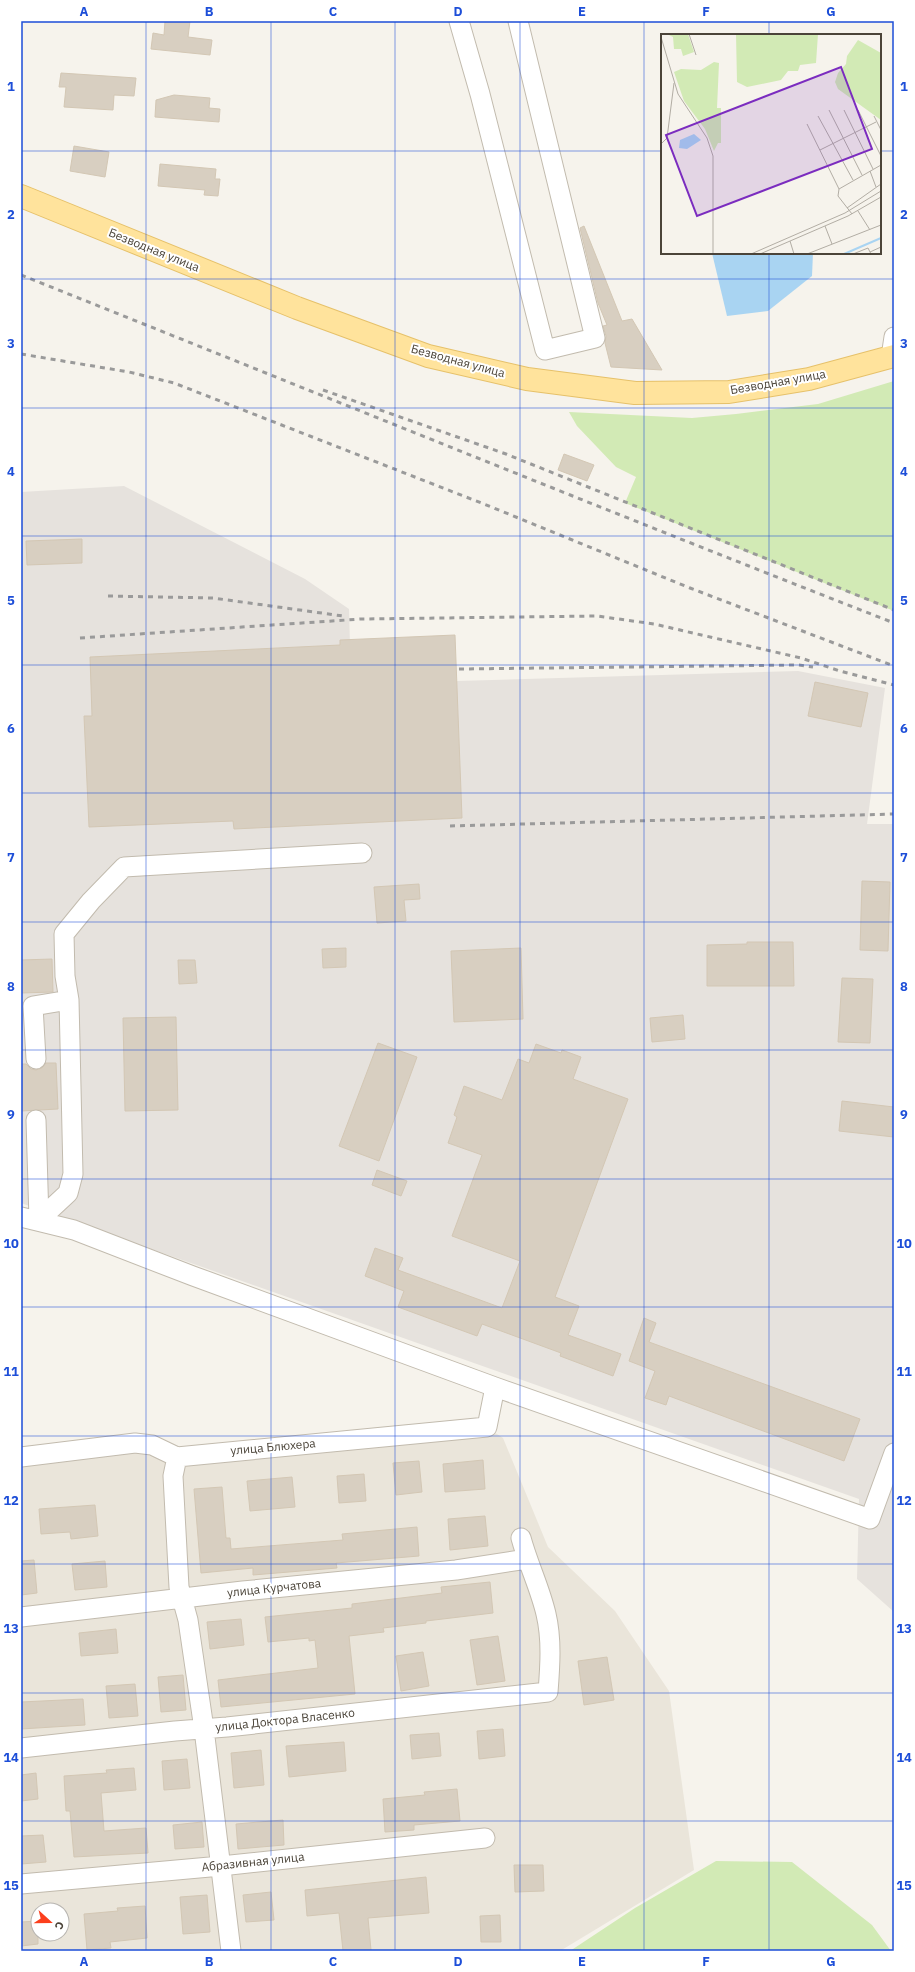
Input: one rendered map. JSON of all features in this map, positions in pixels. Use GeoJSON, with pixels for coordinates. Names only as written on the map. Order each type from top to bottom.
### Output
{"type":"FeatureCollection","features":[{"type":"Feature","properties":{"kind":"main road","name":"Безводная улица"},"geometry":{"type":"LineString","coordinates":[[21,196],[297,308],[428,356],[527,379],[635,392],[729,392],[809,379],[893,350]]}},
{"type":"Feature","properties":{"kind":"street"},"geometry":{"type":"LineString","coordinates":[[459,21],[480,94],[545,350],[595,338],[518,21]]}},
{"type":"Feature","properties":{"kind":"street"},"geometry":{"type":"LineString","coordinates":[[30,1218],[68,1193],[73,1174],[69,1000],[65,976],[64,934],[91,901],[124,867],[362,853]]}},
{"type":"Feature","properties":{"kind":"street"},"geometry":{"type":"LineString","coordinates":[[36,1059],[34,1006],[69,1000]]}},
{"type":"Feature","properties":{"kind":"street"},"geometry":{"type":"LineString","coordinates":[[30,1218],[29,1170],[36,1120]]}},
{"type":"Feature","properties":{"kind":"street"},"geometry":{"type":"LineString","coordinates":[[30,1218],[87,1235],[193,1276],[495,1387],[870,1519],[894,1453]]}},
{"type":"Feature","properties":{"kind":"street","name":"улица Блюхера"},"geometry":{"type":"LineString","coordinates":[[177,1457],[487,1427],[495,1387]]}},
{"type":"Feature","properties":{"kind":"street"},"geometry":{"type":"LineString","coordinates":[[21,1457],[135,1443],[152,1445],[177,1457],[173,1476],[181,1599],[188,1620],[204,1729],[231,1951]]}},
{"type":"Feature","properties":{"kind":"street"},"geometry":{"type":"LineString","coordinates":[[521,1538],[527,1559]]}},
{"type":"Feature","properties":{"kind":"street","name":"улица Курчатова"},"geometry":{"type":"LineString","coordinates":[[21,1617],[456,1570],[527,1559]]}},
{"type":"Feature","properties":{"kind":"street","name":"улица Доктора Власенко"},"geometry":{"type":"LineString","coordinates":[[21,1748],[548,1692],[551,1664],[546,1615],[527,1559]]}},
{"type":"Feature","properties":{"kind":"street","name":"Абразивная улица"},"geometry":{"type":"LineString","coordinates":[[21,1884],[221,1866],[485,1838]]}},
{"type":"Feature","properties":{"kind":"shaded area"},"geometry":{"type":"Polygon","coordinates":[[[124,486],[305,579],[349,609],[351,684],[798,671],[885,688],[867,824],[894,824],[894,1612],[857,1579],[859,1499],[21,1203],[21,492],[124,486]]]}},
{"type":"Feature","properties":{"kind":"shaded area"},"geometry":{"type":"Polygon","coordinates":[[[477,1421],[503,1438],[548,1547],[615,1611],[669,1691],[694,1870],[560,1951],[21,1951],[21,1451],[182,1449],[477,1421]]]}},
{"type":"Feature","properties":{"kind":"green space"},"geometry":{"type":"Polygon","coordinates":[[[894,381],[894,611],[625,503],[636,477],[616,467],[577,426],[569,412],[692,418],[736,414],[818,404],[894,381]]]}},
{"type":"Feature","properties":{"kind":"green space"},"geometry":{"type":"Polygon","coordinates":[[[716,1861],[792,1862],[872,1925],[891,1951],[570,1951],[635,1908],[716,1861]]]}},
{"type":"Feature","properties":{"kind":"water"},"geometry":{"type":"Polygon","coordinates":[[[712,254],[813,254],[812,276],[768,311],[727,316],[712,254]]]}},
{"type":"Feature","properties":{"kind":"building"},"geometry":{"type":"Polygon","coordinates":[[[165,21],[190,21],[188,37],[212,40],[210,55],[151,49],[153,33],[164,35],[165,21]]]}},
{"type":"Feature","properties":{"kind":"building"},"geometry":{"type":"Polygon","coordinates":[[[61,73],[136,78],[134,96],[114,95],[113,110],[64,107],[66,87],[59,87],[61,73]]]}},
{"type":"Feature","properties":{"kind":"building"},"geometry":{"type":"Polygon","coordinates":[[[174,95],[210,98],[209,108],[220,109],[219,122],[155,117],[156,100],[174,95]]]}},
{"type":"Feature","properties":{"kind":"building"},"geometry":{"type":"Polygon","coordinates":[[[74,146],[109,152],[105,177],[70,171],[74,146]]]}},
{"type":"Feature","properties":{"kind":"building"},"geometry":{"type":"Polygon","coordinates":[[[160,164],[216,169],[215,179],[220,179],[218,196],[204,195],[205,190],[158,186],[160,164]]]}},
{"type":"Feature","properties":{"kind":"building"},"geometry":{"type":"Polygon","coordinates":[[[584,226],[622,321],[632,319],[662,370],[611,367],[605,343],[606,336],[603,326],[607,325],[598,303],[580,228],[584,226]]]}},
{"type":"Feature","properties":{"kind":"building"},"geometry":{"type":"Polygon","coordinates":[[[564,454],[594,465],[587,481],[558,470],[564,454]]]}},
{"type":"Feature","properties":{"kind":"building"},"geometry":{"type":"Polygon","coordinates":[[[82,539],[82,563],[27,565],[26,541],[82,539]]]}},
{"type":"Feature","properties":{"kind":"building"},"geometry":{"type":"Polygon","coordinates":[[[455,635],[462,818],[234,829],[233,821],[89,827],[84,716],[92,716],[90,657],[340,645],[340,640],[455,635]]]}},
{"type":"Feature","properties":{"kind":"building"},"geometry":{"type":"Polygon","coordinates":[[[815,682],[868,693],[861,727],[808,716],[815,682]]]}},
{"type":"Feature","properties":{"kind":"building"},"geometry":{"type":"Polygon","coordinates":[[[862,881],[890,882],[888,951],[860,950],[862,881]]]}},
{"type":"Feature","properties":{"kind":"building"},"geometry":{"type":"Polygon","coordinates":[[[419,884],[420,899],[404,900],[406,921],[377,923],[374,887],[419,884]]]}},
{"type":"Feature","properties":{"kind":"building"},"geometry":{"type":"Polygon","coordinates":[[[747,942],[793,942],[794,986],[707,986],[707,945],[747,944],[747,942]]]}},
{"type":"Feature","properties":{"kind":"building"},"geometry":{"type":"Polygon","coordinates":[[[346,948],[346,967],[323,968],[322,949],[346,948]]]}},
{"type":"Feature","properties":{"kind":"building"},"geometry":{"type":"Polygon","coordinates":[[[521,948],[523,1019],[454,1022],[451,951],[521,948]]]}},
{"type":"Feature","properties":{"kind":"building"},"geometry":{"type":"Polygon","coordinates":[[[52,959],[53,992],[21,993],[21,960],[52,959]]]}},
{"type":"Feature","properties":{"kind":"building"},"geometry":{"type":"Polygon","coordinates":[[[178,960],[195,960],[197,983],[179,984],[178,960]]]}},
{"type":"Feature","properties":{"kind":"building"},"geometry":{"type":"Polygon","coordinates":[[[842,978],[873,979],[870,1043],[838,1042],[842,978]]]}},
{"type":"Feature","properties":{"kind":"building"},"geometry":{"type":"Polygon","coordinates":[[[683,1015],[685,1039],[652,1042],[650,1018],[683,1015]]]}},
{"type":"Feature","properties":{"kind":"building"},"geometry":{"type":"Polygon","coordinates":[[[176,1017],[178,1110],[125,1111],[123,1018],[176,1017]]]}},
{"type":"Feature","properties":{"kind":"building"},"geometry":{"type":"Polygon","coordinates":[[[378,1043],[417,1057],[379,1161],[339,1146],[378,1043]]]}},
{"type":"Feature","properties":{"kind":"building"},"geometry":{"type":"Polygon","coordinates":[[[536,1044],[561,1053],[562,1050],[581,1057],[573,1079],[628,1099],[555,1297],[579,1306],[568,1335],[621,1354],[613,1376],[560,1356],[561,1353],[482,1324],[477,1336],[398,1307],[404,1291],[365,1276],[375,1248],[403,1258],[398,1270],[502,1308],[520,1261],[452,1236],[482,1155],[448,1143],[457,1117],[454,1115],[464,1086],[502,1100],[518,1059],[529,1063],[536,1044]]]}},
{"type":"Feature","properties":{"kind":"building"},"geometry":{"type":"Polygon","coordinates":[[[46,1063],[56,1063],[58,1109],[21,1111],[21,1064],[26,1064],[31,1069],[36,1070],[42,1068],[46,1063]]]}},
{"type":"Feature","properties":{"kind":"building"},"geometry":{"type":"Polygon","coordinates":[[[842,1101],[894,1107],[894,1137],[839,1131],[842,1101]]]}},
{"type":"Feature","properties":{"kind":"building"},"geometry":{"type":"Polygon","coordinates":[[[377,1170],[407,1181],[401,1196],[372,1185],[377,1170]]]}},
{"type":"Feature","properties":{"kind":"building"},"geometry":{"type":"Polygon","coordinates":[[[644,1318],[656,1323],[649,1342],[860,1419],[844,1461],[669,1396],[666,1405],[645,1398],[655,1371],[629,1361],[644,1318]]]}},
{"type":"Feature","properties":{"kind":"building"},"geometry":{"type":"Polygon","coordinates":[[[483,1460],[485,1489],[445,1492],[443,1464],[483,1460]]]}},
{"type":"Feature","properties":{"kind":"building"},"geometry":{"type":"Polygon","coordinates":[[[419,1461],[422,1492],[396,1495],[393,1463],[419,1461]]]}},
{"type":"Feature","properties":{"kind":"building"},"geometry":{"type":"Polygon","coordinates":[[[364,1474],[366,1501],[339,1503],[337,1476],[364,1474]]]}},
{"type":"Feature","properties":{"kind":"building"},"geometry":{"type":"Polygon","coordinates":[[[292,1477],[295,1507],[250,1511],[247,1481],[292,1477]]]}},
{"type":"Feature","properties":{"kind":"building"},"geometry":{"type":"Polygon","coordinates":[[[222,1487],[226,1538],[230,1538],[231,1549],[343,1540],[342,1534],[417,1527],[419,1556],[336,1563],[337,1568],[253,1575],[253,1568],[201,1573],[194,1489],[222,1487]]]}},
{"type":"Feature","properties":{"kind":"building"},"geometry":{"type":"Polygon","coordinates":[[[95,1505],[98,1536],[71,1539],[70,1532],[41,1534],[39,1509],[95,1505]]]}},
{"type":"Feature","properties":{"kind":"building"},"geometry":{"type":"Polygon","coordinates":[[[485,1516],[488,1546],[450,1550],[448,1519],[485,1516]]]}},
{"type":"Feature","properties":{"kind":"building"},"geometry":{"type":"Polygon","coordinates":[[[34,1560],[37,1593],[21,1595],[21,1561],[34,1560]]]}},
{"type":"Feature","properties":{"kind":"building"},"geometry":{"type":"Polygon","coordinates":[[[105,1561],[107,1587],[75,1590],[72,1564],[105,1561]]]}},
{"type":"Feature","properties":{"kind":"building"},"geometry":{"type":"Polygon","coordinates":[[[490,1582],[493,1613],[426,1621],[426,1623],[383,1628],[384,1632],[349,1636],[355,1694],[221,1707],[218,1680],[318,1668],[315,1640],[309,1641],[309,1638],[268,1642],[265,1617],[352,1608],[352,1604],[442,1593],[441,1587],[490,1582]]]}},
{"type":"Feature","properties":{"kind":"building"},"geometry":{"type":"Polygon","coordinates":[[[241,1619],[244,1645],[210,1649],[207,1622],[241,1619]]]}},
{"type":"Feature","properties":{"kind":"building"},"geometry":{"type":"Polygon","coordinates":[[[116,1629],[118,1653],[81,1656],[79,1633],[116,1629]]]}},
{"type":"Feature","properties":{"kind":"building"},"geometry":{"type":"Polygon","coordinates":[[[498,1636],[505,1681],[477,1685],[470,1640],[498,1636]]]}},
{"type":"Feature","properties":{"kind":"building"},"geometry":{"type":"Polygon","coordinates":[[[423,1652],[429,1686],[401,1691],[396,1656],[423,1652]]]}},
{"type":"Feature","properties":{"kind":"building"},"geometry":{"type":"Polygon","coordinates":[[[607,1657],[614,1700],[584,1705],[578,1661],[607,1657]]]}},
{"type":"Feature","properties":{"kind":"building"},"geometry":{"type":"Polygon","coordinates":[[[183,1675],[186,1710],[161,1712],[158,1677],[183,1675]]]}},
{"type":"Feature","properties":{"kind":"building"},"geometry":{"type":"Polygon","coordinates":[[[135,1684],[138,1716],[109,1718],[106,1686],[135,1684]]]}},
{"type":"Feature","properties":{"kind":"building"},"geometry":{"type":"Polygon","coordinates":[[[83,1699],[85,1725],[21,1729],[21,1702],[83,1699]]]}},
{"type":"Feature","properties":{"kind":"building"},"geometry":{"type":"Polygon","coordinates":[[[503,1729],[505,1756],[479,1759],[477,1731],[503,1729]]]}},
{"type":"Feature","properties":{"kind":"building"},"geometry":{"type":"Polygon","coordinates":[[[439,1733],[441,1756],[412,1759],[410,1735],[439,1733]]]}},
{"type":"Feature","properties":{"kind":"building"},"geometry":{"type":"Polygon","coordinates":[[[344,1742],[346,1771],[289,1777],[286,1746],[344,1742]]]}},
{"type":"Feature","properties":{"kind":"building"},"geometry":{"type":"Polygon","coordinates":[[[261,1750],[264,1785],[234,1788],[231,1753],[261,1750]]]}},
{"type":"Feature","properties":{"kind":"building"},"geometry":{"type":"Polygon","coordinates":[[[187,1759],[190,1788],[164,1790],[162,1761],[187,1759]]]}},
{"type":"Feature","properties":{"kind":"building"},"geometry":{"type":"Polygon","coordinates":[[[134,1768],[136,1790],[101,1793],[104,1831],[146,1828],[148,1853],[74,1857],[70,1811],[66,1811],[64,1776],[107,1773],[106,1770],[134,1768]]]}},
{"type":"Feature","properties":{"kind":"building"},"geometry":{"type":"Polygon","coordinates":[[[36,1773],[38,1799],[21,1801],[21,1775],[36,1773]]]}},
{"type":"Feature","properties":{"kind":"building"},"geometry":{"type":"Polygon","coordinates":[[[457,1789],[460,1821],[414,1825],[414,1830],[385,1832],[383,1799],[425,1795],[424,1792],[457,1789]]]}},
{"type":"Feature","properties":{"kind":"building"},"geometry":{"type":"Polygon","coordinates":[[[283,1820],[284,1845],[238,1849],[236,1824],[283,1820]]]}},
{"type":"Feature","properties":{"kind":"building"},"geometry":{"type":"Polygon","coordinates":[[[202,1822],[204,1847],[175,1849],[173,1825],[202,1822]]]}},
{"type":"Feature","properties":{"kind":"building"},"geometry":{"type":"Polygon","coordinates":[[[43,1835],[46,1862],[21,1864],[21,1836],[43,1835]]]}},
{"type":"Feature","properties":{"kind":"building"},"geometry":{"type":"Polygon","coordinates":[[[514,1865],[543,1865],[544,1891],[515,1892],[514,1865]]]}},
{"type":"Feature","properties":{"kind":"building"},"geometry":{"type":"Polygon","coordinates":[[[426,1877],[429,1913],[368,1918],[371,1950],[343,1951],[339,1913],[307,1916],[305,1890],[426,1877]]]}},
{"type":"Feature","properties":{"kind":"building"},"geometry":{"type":"Polygon","coordinates":[[[271,1892],[274,1920],[246,1922],[243,1895],[271,1892]]]}},
{"type":"Feature","properties":{"kind":"building"},"geometry":{"type":"Polygon","coordinates":[[[207,1895],[210,1932],[183,1934],[180,1897],[207,1895]]]}},
{"type":"Feature","properties":{"kind":"building"},"geometry":{"type":"Polygon","coordinates":[[[145,1906],[147,1938],[110,1942],[111,1948],[87,1950],[84,1914],[118,1911],[117,1908],[145,1906]]]}},
{"type":"Feature","properties":{"kind":"building"},"geometry":{"type":"Polygon","coordinates":[[[500,1915],[501,1942],[481,1942],[480,1916],[500,1915]]]}},
{"type":"Feature","properties":{"kind":"building"},"geometry":{"type":"Polygon","coordinates":[[[30,1921],[30,1942],[38,1942],[38,1944],[21,1946],[21,1922],[30,1921]]]}},
{"type":"Feature","properties":{"kind":"railway"},"geometry":{"type":"LineString","coordinates":[[21,275],[894,623]]}},
{"type":"Feature","properties":{"kind":"railway"},"geometry":{"type":"LineString","coordinates":[[21,354],[129,372],[174,383],[484,504],[690,588],[894,666]]}},
{"type":"Feature","properties":{"kind":"railway"},"geometry":{"type":"LineString","coordinates":[[323,390],[506,454],[894,610]]}},
{"type":"Feature","properties":{"kind":"railway"},"geometry":{"type":"LineString","coordinates":[[108,596],[213,598],[343,616]]}},
{"type":"Feature","properties":{"kind":"railway"},"geometry":{"type":"LineString","coordinates":[[80,638],[361,619],[597,616],[654,624],[801,658],[840,671],[894,685]]}},
{"type":"Feature","properties":{"kind":"railway"},"geometry":{"type":"LineString","coordinates":[[459,669],[799,665],[813,667]]}},
{"type":"Feature","properties":{"kind":"railway"},"geometry":{"type":"LineString","coordinates":[[450,826],[894,814]]}}]}
